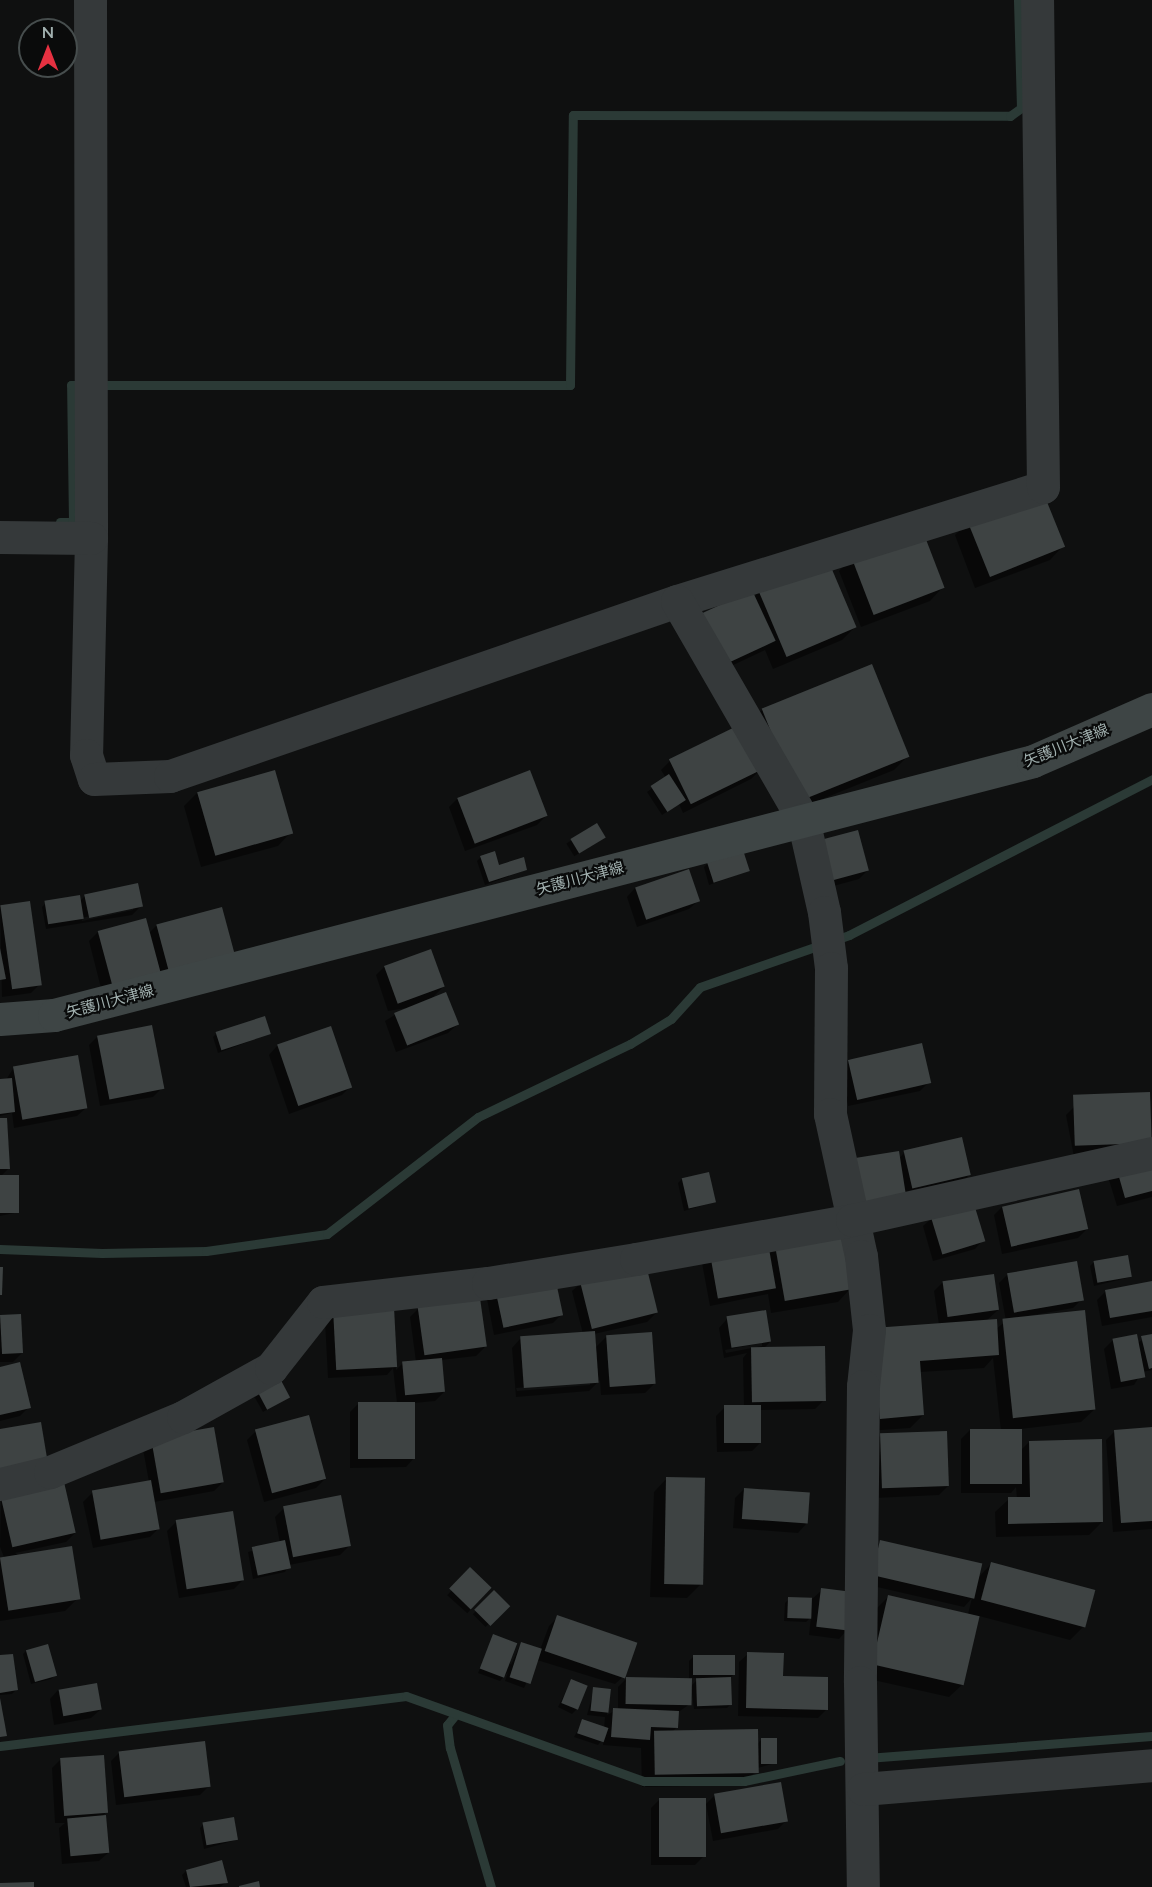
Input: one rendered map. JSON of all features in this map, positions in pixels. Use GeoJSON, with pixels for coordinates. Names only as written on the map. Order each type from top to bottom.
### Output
{"type":"FeatureCollection","features":[{"type":"Feature","properties":{"kind":"main road","name":"矢護川大津線"},"geometry":{"type":"LineString","coordinates":[[0,1019],[54,1015],[1033,761],[1152,709]]}},
{"type":"Feature","properties":{"kind":"street"},"geometry":{"type":"LineString","coordinates":[[90,0],[91,538],[86,755],[94,779],[170,776],[677,601],[1043,487],[1038,7]]}},
{"type":"Feature","properties":{"kind":"street"},"geometry":{"type":"LineString","coordinates":[[0,537],[91,538]]}},
{"type":"Feature","properties":{"kind":"street"},"geometry":{"type":"LineString","coordinates":[[677,601],[803,819],[824,912],[831,968],[830,1114],[861,1256],[869,1330],[863,1398],[863,1887]]}},
{"type":"Feature","properties":{"kind":"street"},"geometry":{"type":"LineString","coordinates":[[0,1484],[50,1472],[183,1417],[232,1390],[271,1368],[323,1302],[488,1283],[852,1220],[1152,1153]]}},
{"type":"Feature","properties":{"kind":"street"},"geometry":{"type":"LineString","coordinates":[[863,1789],[1152,1765]]}},
{"type":"Feature","properties":{"kind":"building"},"geometry":{"type":"Polygon","coordinates":[[[1043,492],[1065,547],[990,577],[968,522],[1043,492]]]}},
{"type":"Feature","properties":{"kind":"building"},"geometry":{"type":"Polygon","coordinates":[[[922,529],[945,588],[874,615],[851,556],[922,529]]]}},
{"type":"Feature","properties":{"kind":"building"},"geometry":{"type":"Polygon","coordinates":[[[828,560],[857,627],[787,657],[758,590],[828,560]]]}},
{"type":"Feature","properties":{"kind":"building"},"geometry":{"type":"Polygon","coordinates":[[[752,590],[776,641],[720,667],[697,616],[752,590]]]}},
{"type":"Feature","properties":{"kind":"building"},"geometry":{"type":"Polygon","coordinates":[[[872,664],[909,757],[799,801],[762,709],[872,664]]]}},
{"type":"Feature","properties":{"kind":"building"},"geometry":{"type":"Polygon","coordinates":[[[739,725],[761,770],[691,804],[669,759],[739,725]]]}},
{"type":"Feature","properties":{"kind":"building"},"geometry":{"type":"Polygon","coordinates":[[[275,770],[293,833],[215,856],[197,792],[275,770]]]}},
{"type":"Feature","properties":{"kind":"building"},"geometry":{"type":"Polygon","coordinates":[[[530,770],[548,816],[475,844],[457,798],[530,770]]]}},
{"type":"Feature","properties":{"kind":"building"},"geometry":{"type":"Polygon","coordinates":[[[669,774],[686,800],[667,812],[651,786],[669,774]]]}},
{"type":"Feature","properties":{"kind":"building"},"geometry":{"type":"Polygon","coordinates":[[[597,823],[606,838],[579,854],[570,839],[597,823]]]}},
{"type":"Feature","properties":{"kind":"building"},"geometry":{"type":"Polygon","coordinates":[[[858,830],[869,871],[828,881],[817,841],[858,830]]]}},
{"type":"Feature","properties":{"kind":"building"},"geometry":{"type":"Polygon","coordinates":[[[743,850],[750,871],[714,883],[707,862],[743,850]]]}},
{"type":"Feature","properties":{"kind":"building"},"geometry":{"type":"Polygon","coordinates":[[[495,851],[499,865],[524,857],[527,870],[489,882],[480,856],[495,851]]]}},
{"type":"Feature","properties":{"kind":"building"},"geometry":{"type":"Polygon","coordinates":[[[689,869],[700,901],[646,920],[635,888],[689,869]]]}},
{"type":"Feature","properties":{"kind":"building"},"geometry":{"type":"Polygon","coordinates":[[[138,883],[143,906],[89,918],[84,894],[138,883]]]}},
{"type":"Feature","properties":{"kind":"building"},"geometry":{"type":"Polygon","coordinates":[[[80,895],[84,919],[48,924],[44,901],[80,895]]]}},
{"type":"Feature","properties":{"kind":"building"},"geometry":{"type":"Polygon","coordinates":[[[30,901],[42,985],[12,989],[0,905],[30,901]]]}},
{"type":"Feature","properties":{"kind":"building"},"geometry":{"type":"Polygon","coordinates":[[[222,907],[234,953],[169,971],[156,925],[222,907]]]}},
{"type":"Feature","properties":{"kind":"building"},"geometry":{"type":"Polygon","coordinates":[[[146,918],[160,972],[112,985],[98,931],[146,918]]]}},
{"type":"Feature","properties":{"kind":"building"},"geometry":{"type":"Polygon","coordinates":[[[0,948],[6,979],[0,980],[0,948]]]}},
{"type":"Feature","properties":{"kind":"building"},"geometry":{"type":"Polygon","coordinates":[[[431,949],[445,987],[398,1004],[384,966],[431,949]]]}},
{"type":"Feature","properties":{"kind":"building"},"geometry":{"type":"Polygon","coordinates":[[[446,992],[459,1024],[407,1045],[394,1013],[446,992]]]}},
{"type":"Feature","properties":{"kind":"building"},"geometry":{"type":"Polygon","coordinates":[[[265,1016],[271,1034],[221,1050],[216,1032],[265,1016]]]}},
{"type":"Feature","properties":{"kind":"building"},"geometry":{"type":"Polygon","coordinates":[[[152,1025],[164,1089],[109,1099],[97,1036],[152,1025]]]}},
{"type":"Feature","properties":{"kind":"building"},"geometry":{"type":"Polygon","coordinates":[[[331,1026],[352,1087],[298,1106],[277,1045],[331,1026]]]}},
{"type":"Feature","properties":{"kind":"building"},"geometry":{"type":"Polygon","coordinates":[[[922,1043],[931,1083],[857,1100],[848,1060],[922,1043]]]}},
{"type":"Feature","properties":{"kind":"building"},"geometry":{"type":"Polygon","coordinates":[[[78,1055],[87,1108],[22,1120],[13,1066],[78,1055]]]}},
{"type":"Feature","properties":{"kind":"building"},"geometry":{"type":"Polygon","coordinates":[[[12,1078],[15,1112],[0,1114],[0,1079],[12,1078]]]}},
{"type":"Feature","properties":{"kind":"building"},"geometry":{"type":"Polygon","coordinates":[[[1150,1092],[1152,1143],[1075,1146],[1073,1095],[1150,1092]]]}},
{"type":"Feature","properties":{"kind":"building"},"geometry":{"type":"Polygon","coordinates":[[[0,1118],[7,1118],[10,1169],[0,1169],[0,1118]]]}},
{"type":"Feature","properties":{"kind":"building"},"geometry":{"type":"Polygon","coordinates":[[[962,1137],[971,1175],[912,1188],[904,1150],[962,1137]]]}},
{"type":"Feature","properties":{"kind":"building"},"geometry":{"type":"Polygon","coordinates":[[[899,1151],[907,1200],[858,1208],[851,1159],[899,1151]]]}},
{"type":"Feature","properties":{"kind":"building"},"geometry":{"type":"Polygon","coordinates":[[[1152,1160],[1152,1191],[1125,1198],[1117,1170],[1152,1160]]]}},
{"type":"Feature","properties":{"kind":"building"},"geometry":{"type":"Polygon","coordinates":[[[709,1172],[716,1202],[689,1209],[682,1178],[709,1172]]]}},
{"type":"Feature","properties":{"kind":"building"},"geometry":{"type":"Polygon","coordinates":[[[0,1175],[19,1175],[19,1213],[0,1213],[0,1175]]]}},
{"type":"Feature","properties":{"kind":"building"},"geometry":{"type":"Polygon","coordinates":[[[1079,1189],[1088,1229],[1011,1247],[1002,1207],[1079,1189]]]}},
{"type":"Feature","properties":{"kind":"building"},"geometry":{"type":"Polygon","coordinates":[[[974,1204],[985,1241],[942,1254],[931,1217],[974,1204]]]}},
{"type":"Feature","properties":{"kind":"building"},"geometry":{"type":"Polygon","coordinates":[[[842,1228],[853,1289],[785,1301],[774,1240],[842,1228]]]}},
{"type":"Feature","properties":{"kind":"building"},"geometry":{"type":"Polygon","coordinates":[[[768,1243],[776,1288],[718,1299],[710,1253],[768,1243]]]}},
{"type":"Feature","properties":{"kind":"building"},"geometry":{"type":"Polygon","coordinates":[[[1128,1255],[1132,1277],[1097,1283],[1094,1261],[1128,1255]]]}},
{"type":"Feature","properties":{"kind":"building"},"geometry":{"type":"Polygon","coordinates":[[[1077,1261],[1084,1300],[1014,1313],[1007,1273],[1077,1261]]]}},
{"type":"Feature","properties":{"kind":"building"},"geometry":{"type":"Polygon","coordinates":[[[646,1265],[658,1313],[592,1329],[580,1281],[646,1265]]]}},
{"type":"Feature","properties":{"kind":"building"},"geometry":{"type":"Polygon","coordinates":[[[0,1267],[3,1267],[2,1295],[0,1295],[0,1267]]]}},
{"type":"Feature","properties":{"kind":"building"},"geometry":{"type":"Polygon","coordinates":[[[994,1274],[999,1310],[948,1317],[943,1281],[994,1274]]]}},
{"type":"Feature","properties":{"kind":"building"},"geometry":{"type":"Polygon","coordinates":[[[555,1277],[563,1315],[503,1328],[495,1290],[555,1277]]]}},
{"type":"Feature","properties":{"kind":"building"},"geometry":{"type":"Polygon","coordinates":[[[1152,1281],[1152,1311],[1110,1318],[1105,1290],[1152,1281]]]}},
{"type":"Feature","properties":{"kind":"building"},"geometry":{"type":"Polygon","coordinates":[[[480,1298],[487,1347],[424,1355],[418,1307],[480,1298]]]}},
{"type":"Feature","properties":{"kind":"building"},"geometry":{"type":"Polygon","coordinates":[[[394,1307],[397,1367],[336,1370],[333,1310],[394,1307]]]}},
{"type":"Feature","properties":{"kind":"building"},"geometry":{"type":"Polygon","coordinates":[[[766,1310],[771,1342],[731,1348],[726,1316],[766,1310]]]}},
{"type":"Feature","properties":{"kind":"building"},"geometry":{"type":"Polygon","coordinates":[[[1085,1310],[1095,1409],[1013,1418],[1002,1319],[1085,1310]]]}},
{"type":"Feature","properties":{"kind":"building"},"geometry":{"type":"Polygon","coordinates":[[[21,1314],[23,1353],[2,1354],[0,1315],[21,1314]]]}},
{"type":"Feature","properties":{"kind":"building"},"geometry":{"type":"Polygon","coordinates":[[[997,1319],[999,1355],[920,1361],[924,1415],[880,1419],[873,1328],[997,1319]]]}},
{"type":"Feature","properties":{"kind":"building"},"geometry":{"type":"Polygon","coordinates":[[[595,1331],[599,1383],[524,1388],[520,1336],[595,1331]]]}},
{"type":"Feature","properties":{"kind":"building"},"geometry":{"type":"Polygon","coordinates":[[[652,1332],[656,1384],[610,1387],[606,1335],[652,1332]]]}},
{"type":"Feature","properties":{"kind":"building"},"geometry":{"type":"Polygon","coordinates":[[[1137,1334],[1145,1377],[1121,1382],[1112,1339],[1137,1334]]]}},
{"type":"Feature","properties":{"kind":"building"},"geometry":{"type":"Polygon","coordinates":[[[1152,1334],[1152,1368],[1149,1369],[1141,1336],[1152,1334]]]}},
{"type":"Feature","properties":{"kind":"building"},"geometry":{"type":"Polygon","coordinates":[[[825,1346],[826,1401],[752,1402],[751,1347],[825,1346]]]}},
{"type":"Feature","properties":{"kind":"building"},"geometry":{"type":"Polygon","coordinates":[[[442,1358],[445,1392],[405,1395],[402,1361],[442,1358]]]}},
{"type":"Feature","properties":{"kind":"building"},"geometry":{"type":"Polygon","coordinates":[[[20,1362],[31,1408],[0,1415],[0,1367],[20,1362]]]}},
{"type":"Feature","properties":{"kind":"building"},"geometry":{"type":"Polygon","coordinates":[[[276,1371],[290,1397],[267,1410],[253,1383],[276,1371]]]}},
{"type":"Feature","properties":{"kind":"building"},"geometry":{"type":"Polygon","coordinates":[[[358,1402],[415,1402],[415,1459],[358,1459],[358,1402]]]}},
{"type":"Feature","properties":{"kind":"building"},"geometry":{"type":"Polygon","coordinates":[[[724,1405],[761,1405],[761,1443],[724,1443],[724,1405]]]}},
{"type":"Feature","properties":{"kind":"building"},"geometry":{"type":"Polygon","coordinates":[[[309,1415],[326,1479],[272,1493],[255,1429],[309,1415]]]}},
{"type":"Feature","properties":{"kind":"building"},"geometry":{"type":"Polygon","coordinates":[[[41,1422],[48,1464],[0,1473],[0,1429],[41,1422]]]}},
{"type":"Feature","properties":{"kind":"building"},"geometry":{"type":"Polygon","coordinates":[[[214,1427],[224,1482],[161,1493],[151,1438],[214,1427]]]}},
{"type":"Feature","properties":{"kind":"building"},"geometry":{"type":"Polygon","coordinates":[[[1152,1427],[1152,1521],[1121,1523],[1114,1430],[1152,1427]]]}},
{"type":"Feature","properties":{"kind":"building"},"geometry":{"type":"Polygon","coordinates":[[[970,1429],[1022,1429],[1022,1484],[970,1484],[970,1429]]]}},
{"type":"Feature","properties":{"kind":"building"},"geometry":{"type":"Polygon","coordinates":[[[947,1431],[949,1486],[882,1488],[880,1433],[947,1431]]]}},
{"type":"Feature","properties":{"kind":"building"},"geometry":{"type":"Polygon","coordinates":[[[1102,1439],[1103,1522],[1008,1524],[1008,1497],[1030,1497],[1029,1441],[1102,1439]]]}},
{"type":"Feature","properties":{"kind":"building"},"geometry":{"type":"Polygon","coordinates":[[[666,1477],[705,1478],[703,1585],[664,1584],[666,1477]]]}},
{"type":"Feature","properties":{"kind":"building"},"geometry":{"type":"Polygon","coordinates":[[[151,1480],[160,1529],[101,1540],[92,1490],[151,1480]]]}},
{"type":"Feature","properties":{"kind":"building"},"geometry":{"type":"Polygon","coordinates":[[[64,1482],[76,1533],[12,1547],[1,1497],[64,1482]]]}},
{"type":"Feature","properties":{"kind":"building"},"geometry":{"type":"Polygon","coordinates":[[[744,1488],[810,1493],[808,1524],[742,1519],[744,1488]]]}},
{"type":"Feature","properties":{"kind":"building"},"geometry":{"type":"Polygon","coordinates":[[[341,1495],[351,1546],[293,1557],[283,1506],[341,1495]]]}},
{"type":"Feature","properties":{"kind":"building"},"geometry":{"type":"Polygon","coordinates":[[[233,1511],[244,1580],[187,1589],[176,1520],[233,1511]]]}},
{"type":"Feature","properties":{"kind":"building"},"geometry":{"type":"Polygon","coordinates":[[[285,1540],[291,1568],[258,1575],[252,1547],[285,1540]]]}},
{"type":"Feature","properties":{"kind":"building"},"geometry":{"type":"Polygon","coordinates":[[[880,1540],[982,1564],[974,1599],[872,1575],[880,1540]]]}},
{"type":"Feature","properties":{"kind":"building"},"geometry":{"type":"Polygon","coordinates":[[[72,1546],[80,1599],[8,1611],[0,1557],[72,1546]]]}},
{"type":"Feature","properties":{"kind":"building"},"geometry":{"type":"Polygon","coordinates":[[[991,1562],[1095,1590],[1085,1628],[981,1600],[991,1562]]]}},
{"type":"Feature","properties":{"kind":"building"},"geometry":{"type":"Polygon","coordinates":[[[470,1567],[492,1588],[471,1609],[449,1589],[470,1567]]]}},
{"type":"Feature","properties":{"kind":"building"},"geometry":{"type":"Polygon","coordinates":[[[821,1588],[853,1592],[848,1631],[816,1627],[821,1588]]]}},
{"type":"Feature","properties":{"kind":"building"},"geometry":{"type":"Polygon","coordinates":[[[494,1590],[510,1606],[490,1626],[474,1610],[494,1590]]]}},
{"type":"Feature","properties":{"kind":"building"},"geometry":{"type":"Polygon","coordinates":[[[888,1595],[980,1616],[964,1685],[872,1664],[888,1595]]]}},
{"type":"Feature","properties":{"kind":"building"},"geometry":{"type":"Polygon","coordinates":[[[788,1597],[812,1598],[811,1619],[787,1618],[788,1597]]]}},
{"type":"Feature","properties":{"kind":"building"},"geometry":{"type":"Polygon","coordinates":[[[557,1615],[637,1643],[625,1679],[545,1651],[557,1615]]]}},
{"type":"Feature","properties":{"kind":"building"},"geometry":{"type":"Polygon","coordinates":[[[493,1634],[517,1643],[504,1678],[480,1669],[493,1634]]]}},
{"type":"Feature","properties":{"kind":"building"},"geometry":{"type":"Polygon","coordinates":[[[521,1642],[542,1649],[530,1684],[510,1677],[521,1642]]]}},
{"type":"Feature","properties":{"kind":"building"},"geometry":{"type":"Polygon","coordinates":[[[48,1644],[57,1676],[35,1682],[26,1650],[48,1644]]]}},
{"type":"Feature","properties":{"kind":"building"},"geometry":{"type":"Polygon","coordinates":[[[747,1652],[784,1653],[783,1676],[828,1677],[828,1710],[746,1708],[747,1652]]]}},
{"type":"Feature","properties":{"kind":"building"},"geometry":{"type":"Polygon","coordinates":[[[13,1654],[18,1690],[0,1693],[0,1655],[13,1654]]]}},
{"type":"Feature","properties":{"kind":"building"},"geometry":{"type":"Polygon","coordinates":[[[693,1655],[735,1655],[735,1675],[693,1675],[693,1655]]]}},
{"type":"Feature","properties":{"kind":"building"},"geometry":{"type":"Polygon","coordinates":[[[626,1677],[692,1678],[692,1705],[626,1704],[626,1677]]]}},
{"type":"Feature","properties":{"kind":"building"},"geometry":{"type":"Polygon","coordinates":[[[731,1677],[732,1705],[697,1706],[696,1678],[731,1677]]]}},
{"type":"Feature","properties":{"kind":"building"},"geometry":{"type":"Polygon","coordinates":[[[571,1679],[588,1686],[578,1710],[561,1703],[571,1679]]]}},
{"type":"Feature","properties":{"kind":"building"},"geometry":{"type":"Polygon","coordinates":[[[97,1683],[102,1710],[63,1716],[59,1690],[97,1683]]]}},
{"type":"Feature","properties":{"kind":"building"},"geometry":{"type":"Polygon","coordinates":[[[593,1687],[611,1689],[608,1713],[590,1711],[593,1687]]]}},
{"type":"Feature","properties":{"kind":"building"},"geometry":{"type":"Polygon","coordinates":[[[0,1698],[7,1736],[0,1737],[0,1698]]]}},
{"type":"Feature","properties":{"kind":"building"},"geometry":{"type":"Polygon","coordinates":[[[613,1708],[679,1711],[678,1728],[651,1727],[650,1740],[611,1737],[613,1708]]]}},
{"type":"Feature","properties":{"kind":"building"},"geometry":{"type":"Polygon","coordinates":[[[582,1719],[608,1728],[604,1742],[577,1733],[582,1719]]]}},
{"type":"Feature","properties":{"kind":"building"},"geometry":{"type":"Polygon","coordinates":[[[758,1729],[759,1773],[655,1775],[654,1731],[758,1729]]]}},
{"type":"Feature","properties":{"kind":"building"},"geometry":{"type":"Polygon","coordinates":[[[761,1738],[777,1738],[777,1764],[761,1764],[761,1738]]]}},
{"type":"Feature","properties":{"kind":"building"},"geometry":{"type":"Polygon","coordinates":[[[205,1741],[211,1787],[124,1797],[119,1752],[205,1741]]]}},
{"type":"Feature","properties":{"kind":"building"},"geometry":{"type":"Polygon","coordinates":[[[104,1755],[108,1813],[64,1816],[60,1758],[104,1755]]]}},
{"type":"Feature","properties":{"kind":"building"},"geometry":{"type":"Polygon","coordinates":[[[781,1782],[788,1821],[721,1833],[714,1794],[781,1782]]]}},
{"type":"Feature","properties":{"kind":"building"},"geometry":{"type":"Polygon","coordinates":[[[659,1798],[706,1798],[706,1857],[659,1857],[659,1798]]]}},
{"type":"Feature","properties":{"kind":"building"},"geometry":{"type":"Polygon","coordinates":[[[106,1815],[109,1853],[70,1856],[67,1818],[106,1815]]]}},
{"type":"Feature","properties":{"kind":"building"},"geometry":{"type":"Polygon","coordinates":[[[234,1817],[238,1840],[206,1845],[202,1823],[234,1817]]]}},
{"type":"Feature","properties":{"kind":"building"},"geometry":{"type":"Polygon","coordinates":[[[222,1860],[228,1883],[190,1887],[186,1870],[222,1860]]]}},
{"type":"Feature","properties":{"kind":"building"},"geometry":{"type":"Polygon","coordinates":[[[259,1881],[260,1887],[239,1887],[239,1886],[259,1881]]]}},
{"type":"Feature","properties":{"kind":"building"},"geometry":{"type":"Polygon","coordinates":[[[34,1882],[34,1887],[0,1887],[0,1883],[34,1882]]]}},
{"type":"Feature","properties":{"kind":"waterway"},"geometry":{"type":"LineString","coordinates":[[60,522],[73,522],[71,385],[570,385],[573,115],[1010,116],[1021,108],[1018,0]]}},
{"type":"Feature","properties":{"kind":"waterway"},"geometry":{"type":"LineString","coordinates":[[0,1249],[102,1253],[206,1251],[327,1234],[478,1117],[630,1044],[671,1019],[700,987],[849,935],[1152,779]]}},
{"type":"Feature","properties":{"kind":"waterway"},"geometry":{"type":"LineString","coordinates":[[0,1746],[406,1696],[644,1781],[744,1781],[840,1761]]}},
{"type":"Feature","properties":{"kind":"waterway"},"geometry":{"type":"LineString","coordinates":[[456,1714],[447,1725],[450,1748],[491,1887]]}},
{"type":"Feature","properties":{"kind":"waterway"},"geometry":{"type":"LineString","coordinates":[[867,1758],[1152,1736]]}}]}
